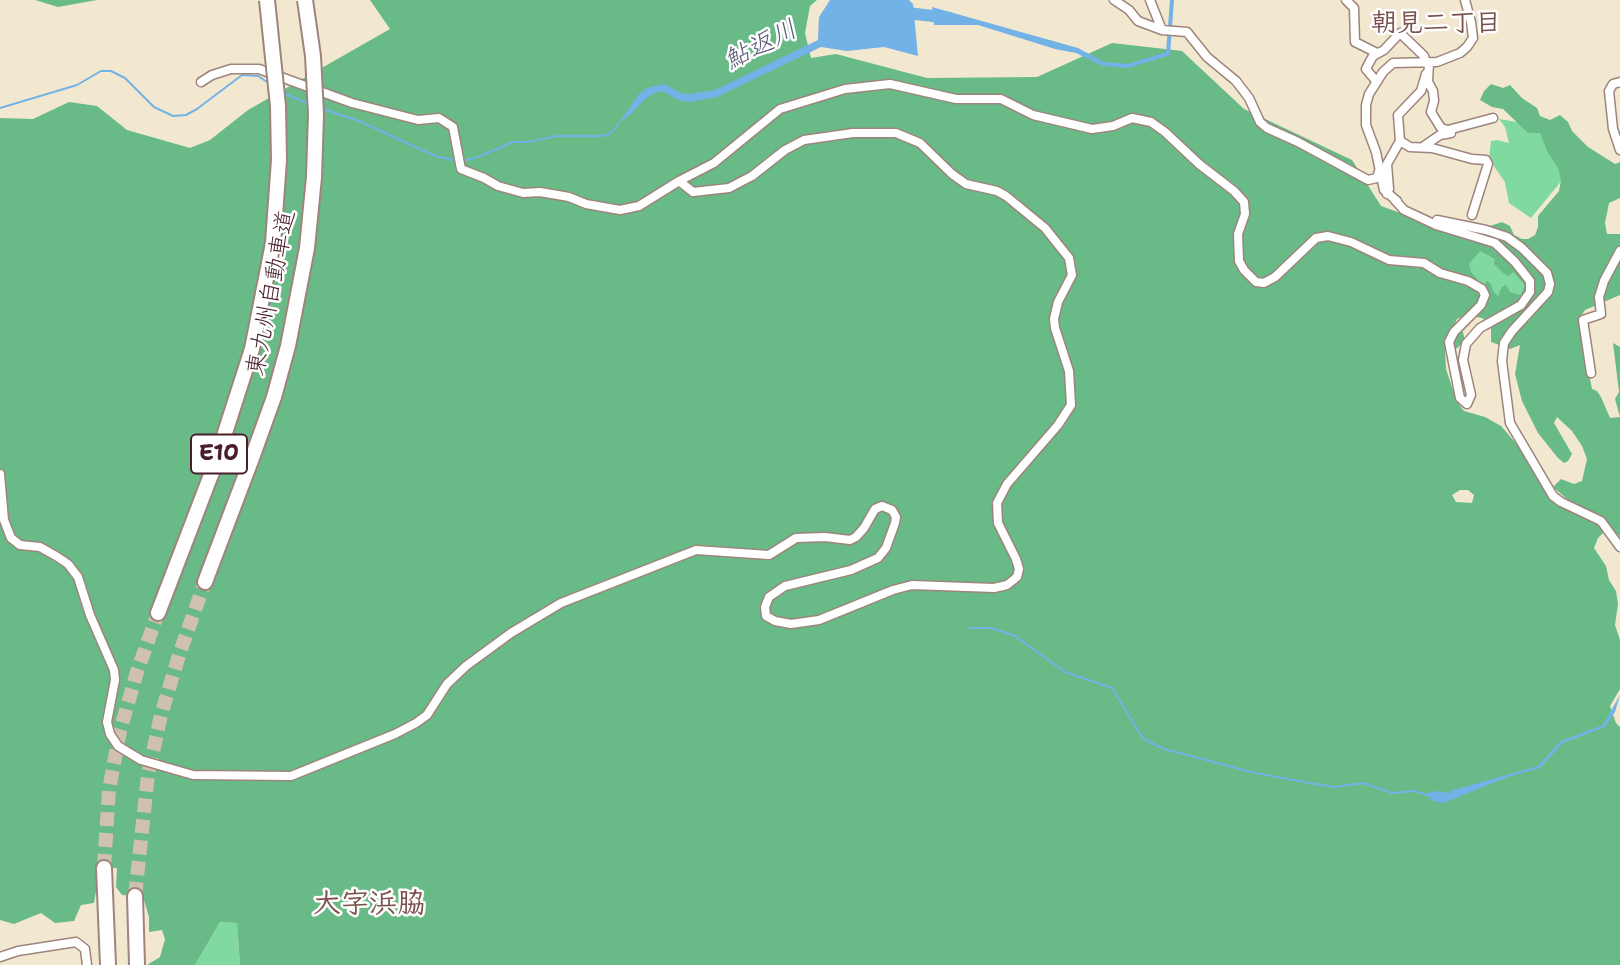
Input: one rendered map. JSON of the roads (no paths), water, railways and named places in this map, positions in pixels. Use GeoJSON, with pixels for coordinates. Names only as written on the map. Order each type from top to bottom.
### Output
{"type":"FeatureCollection","features":[{"type":"Feature","properties":{"kind":"highway","name":"東九州自動車道"},"geometry":{"type":"LineString","coordinates":[[158,613],[214,467],[252,349],[265,290],[279,160],[278,106],[267,0]]}},
{"type":"Feature","properties":{"kind":"highway","name":"東九州自動車道"},"geometry":{"type":"LineString","coordinates":[[205,582],[274,397],[303,278],[312,205],[316,114],[313,56],[305,0]]}},
{"type":"Feature","properties":{"kind":"highway"},"geometry":{"type":"LineString","coordinates":[[104,868],[108,965]]}},
{"type":"Feature","properties":{"kind":"highway"},"geometry":{"type":"LineString","coordinates":[[135,896],[137,965]]}},
{"type":"Feature","properties":{"kind":"street"},"geometry":{"type":"LineString","coordinates":[[1114,0],[1144,25],[1187,32],[1207,57],[1236,81],[1249,98],[1260,122],[1268,128],[1368,180],[1377,178],[1380,166]]}},
{"type":"Feature","properties":{"kind":"street"},"geometry":{"type":"LineString","coordinates":[[1150,0],[1168,31]]}},
{"type":"Feature","properties":{"kind":"street"},"geometry":{"type":"LineString","coordinates":[[1346,0],[1354,8],[1355,42],[1377,53]]}},
{"type":"Feature","properties":{"kind":"street"},"geometry":{"type":"LineString","coordinates":[[201,82],[231,69],[259,69],[352,103],[418,120],[439,118],[453,127],[458,142],[457,156],[461,169],[498,186],[523,193],[541,192],[620,210],[639,206],[715,163],[780,109],[863,85],[890,83],[956,99],[1001,99],[1033,115],[1092,129],[1113,126],[1127,119],[1144,119],[1165,132],[1244,202],[1245,214],[1238,234],[1239,261],[1256,282],[1264,283],[1275,277],[1316,238],[1328,236],[1351,242],[1389,260],[1424,263],[1440,273],[1482,289],[1484,298],[1481,306],[1451,335],[1449,342],[1460,398],[1467,404],[1471,396],[1463,360],[1466,344],[1480,328],[1521,305],[1530,292],[1531,285],[1495,243],[1454,232],[1404,210],[1382,185],[1380,166],[1365,114],[1369,94],[1376,81],[1393,63],[1428,66],[1460,53],[1473,38],[1465,0]]}},
{"type":"Feature","properties":{"kind":"street"},"geometry":{"type":"LineString","coordinates":[[1376,81],[1366,69],[1373,56],[1384,50],[1400,33],[1424,56],[1428,66],[1428,82],[1434,96],[1431,109],[1441,128],[1448,130],[1493,118]]}},
{"type":"Feature","properties":{"kind":"street"},"geometry":{"type":"LineString","coordinates":[[1391,196],[1387,164],[1400,141],[1398,115],[1421,91],[1428,66]]}},
{"type":"Feature","properties":{"kind":"street"},"geometry":{"type":"LineString","coordinates":[[1620,82],[1612,84],[1609,89],[1613,129],[1620,150]]}},
{"type":"Feature","properties":{"kind":"street"},"geometry":{"type":"LineString","coordinates":[[1424,146],[1440,135],[1451,134],[1455,128]]}},
{"type":"Feature","properties":{"kind":"street"},"geometry":{"type":"LineString","coordinates":[[0,474],[4,520],[11,538],[20,545],[40,547],[55,555],[68,564],[78,577],[115,675],[107,722],[113,740],[123,750],[141,760],[193,775],[291,776],[404,730],[427,715],[447,684],[466,667],[520,628],[573,598],[696,550],[769,555],[796,538],[850,540],[864,528],[875,509],[883,506],[892,510],[896,517],[886,548],[878,558],[851,570],[785,586],[769,597],[765,607],[766,616],[791,624],[819,620],[912,585],[995,587],[1015,580],[1019,569],[999,523],[998,503],[1002,491],[1018,470],[1068,412],[1072,398],[1069,371],[1054,319],[1058,302],[1070,282],[1073,267],[1055,238],[1006,196],[997,191],[966,184],[920,143],[896,133],[853,133],[804,141],[785,150],[741,183],[729,188],[693,192],[679,181]]}},
{"type":"Feature","properties":{"kind":"street"},"geometry":{"type":"LineString","coordinates":[[1400,141],[1410,147],[1424,146],[1488,162],[1472,215]]}},
{"type":"Feature","properties":{"kind":"street"},"geometry":{"type":"LineString","coordinates":[[1391,196],[1444,223],[1486,230],[1507,237],[1547,273],[1550,284],[1548,292],[1511,331],[1504,343],[1502,360],[1510,423],[1553,496],[1599,520],[1620,547]]}},
{"type":"Feature","properties":{"kind":"street"},"geometry":{"type":"LineString","coordinates":[[1591,373],[1583,320],[1601,314],[1599,297],[1620,251]]}},
{"type":"Feature","properties":{"kind":"street"},"geometry":{"type":"LineString","coordinates":[[0,957],[18,951],[76,943],[86,949],[87,965]]}},
{"type":"Feature","properties":{"kind":"water"},"geometry":{"type":"Polygon","coordinates":[[[830,0],[909,0],[913,4],[918,56],[884,47],[847,51],[821,47],[717,97],[689,102],[678,100],[663,91],[655,93],[619,123],[639,94],[647,88],[664,84],[689,94],[715,90],[818,40],[819,17],[830,0]]]}},
{"type":"Feature","properties":{"kind":"water"},"geometry":{"type":"Polygon","coordinates":[[[1170,0],[1174,0],[1170,55],[1128,68],[1103,66],[1076,53],[978,25],[934,25],[932,7],[1078,48],[1104,62],[1128,64],[1166,52],[1170,0]]]}},
{"type":"Feature","properties":{"kind":"water"},"geometry":{"type":"Polygon","coordinates":[[[1620,695],[1615,712],[1605,727],[1563,743],[1540,768],[1505,778],[1444,803],[1433,801],[1425,794],[1436,791],[1450,793],[1538,766],[1561,741],[1603,725],[1620,695]]]}},
{"type":"Feature","properties":{"kind":"waterway","name":"鮎返川"},"geometry":{"type":"LineString","coordinates":[[899,12],[950,18]]}},
{"type":"Feature","properties":{"kind":"waterway"},"geometry":{"type":"LineString","coordinates":[[0,108],[77,85],[101,71],[111,71],[125,78],[154,107],[173,116],[186,115],[197,109],[242,75],[258,76],[270,84]]}},
{"type":"Feature","properties":{"kind":"waterway"},"geometry":{"type":"LineString","coordinates":[[284,93],[308,104]]}},
{"type":"Feature","properties":{"kind":"waterway"},"geometry":{"type":"LineString","coordinates":[[323,109],[359,121],[435,156],[457,161]]}},
{"type":"Feature","properties":{"kind":"waterway"},"geometry":{"type":"LineString","coordinates":[[463,161],[513,142],[557,136],[603,136],[611,133],[619,123]]}},
{"type":"Feature","properties":{"kind":"waterway"},"geometry":{"type":"LineString","coordinates":[[969,628],[991,628],[1015,636],[1065,672],[1112,688],[1140,734],[1164,749],[1255,773],[1321,785],[1335,787],[1363,783],[1392,793],[1414,791],[1428,795]]}},
{"type":"Feature","properties":{"kind":"tunnel"},"geometry":{"type":"LineString","coordinates":[[135,896],[148,775],[161,715],[205,582]]}},
{"type":"Feature","properties":{"kind":"tunnel"},"geometry":{"type":"LineString","coordinates":[[104,868],[109,790],[120,731],[158,613]]}},
{"type":"Feature","properties":{"kind":"district","name":"朝見二丁目"},"geometry":{"type":"Point","coordinates":[1436,24]}},
{"type":"Feature","properties":{"kind":"district","name":"大字浜脇"},"geometry":{"type":"Point","coordinates":[369,905]}}]}
